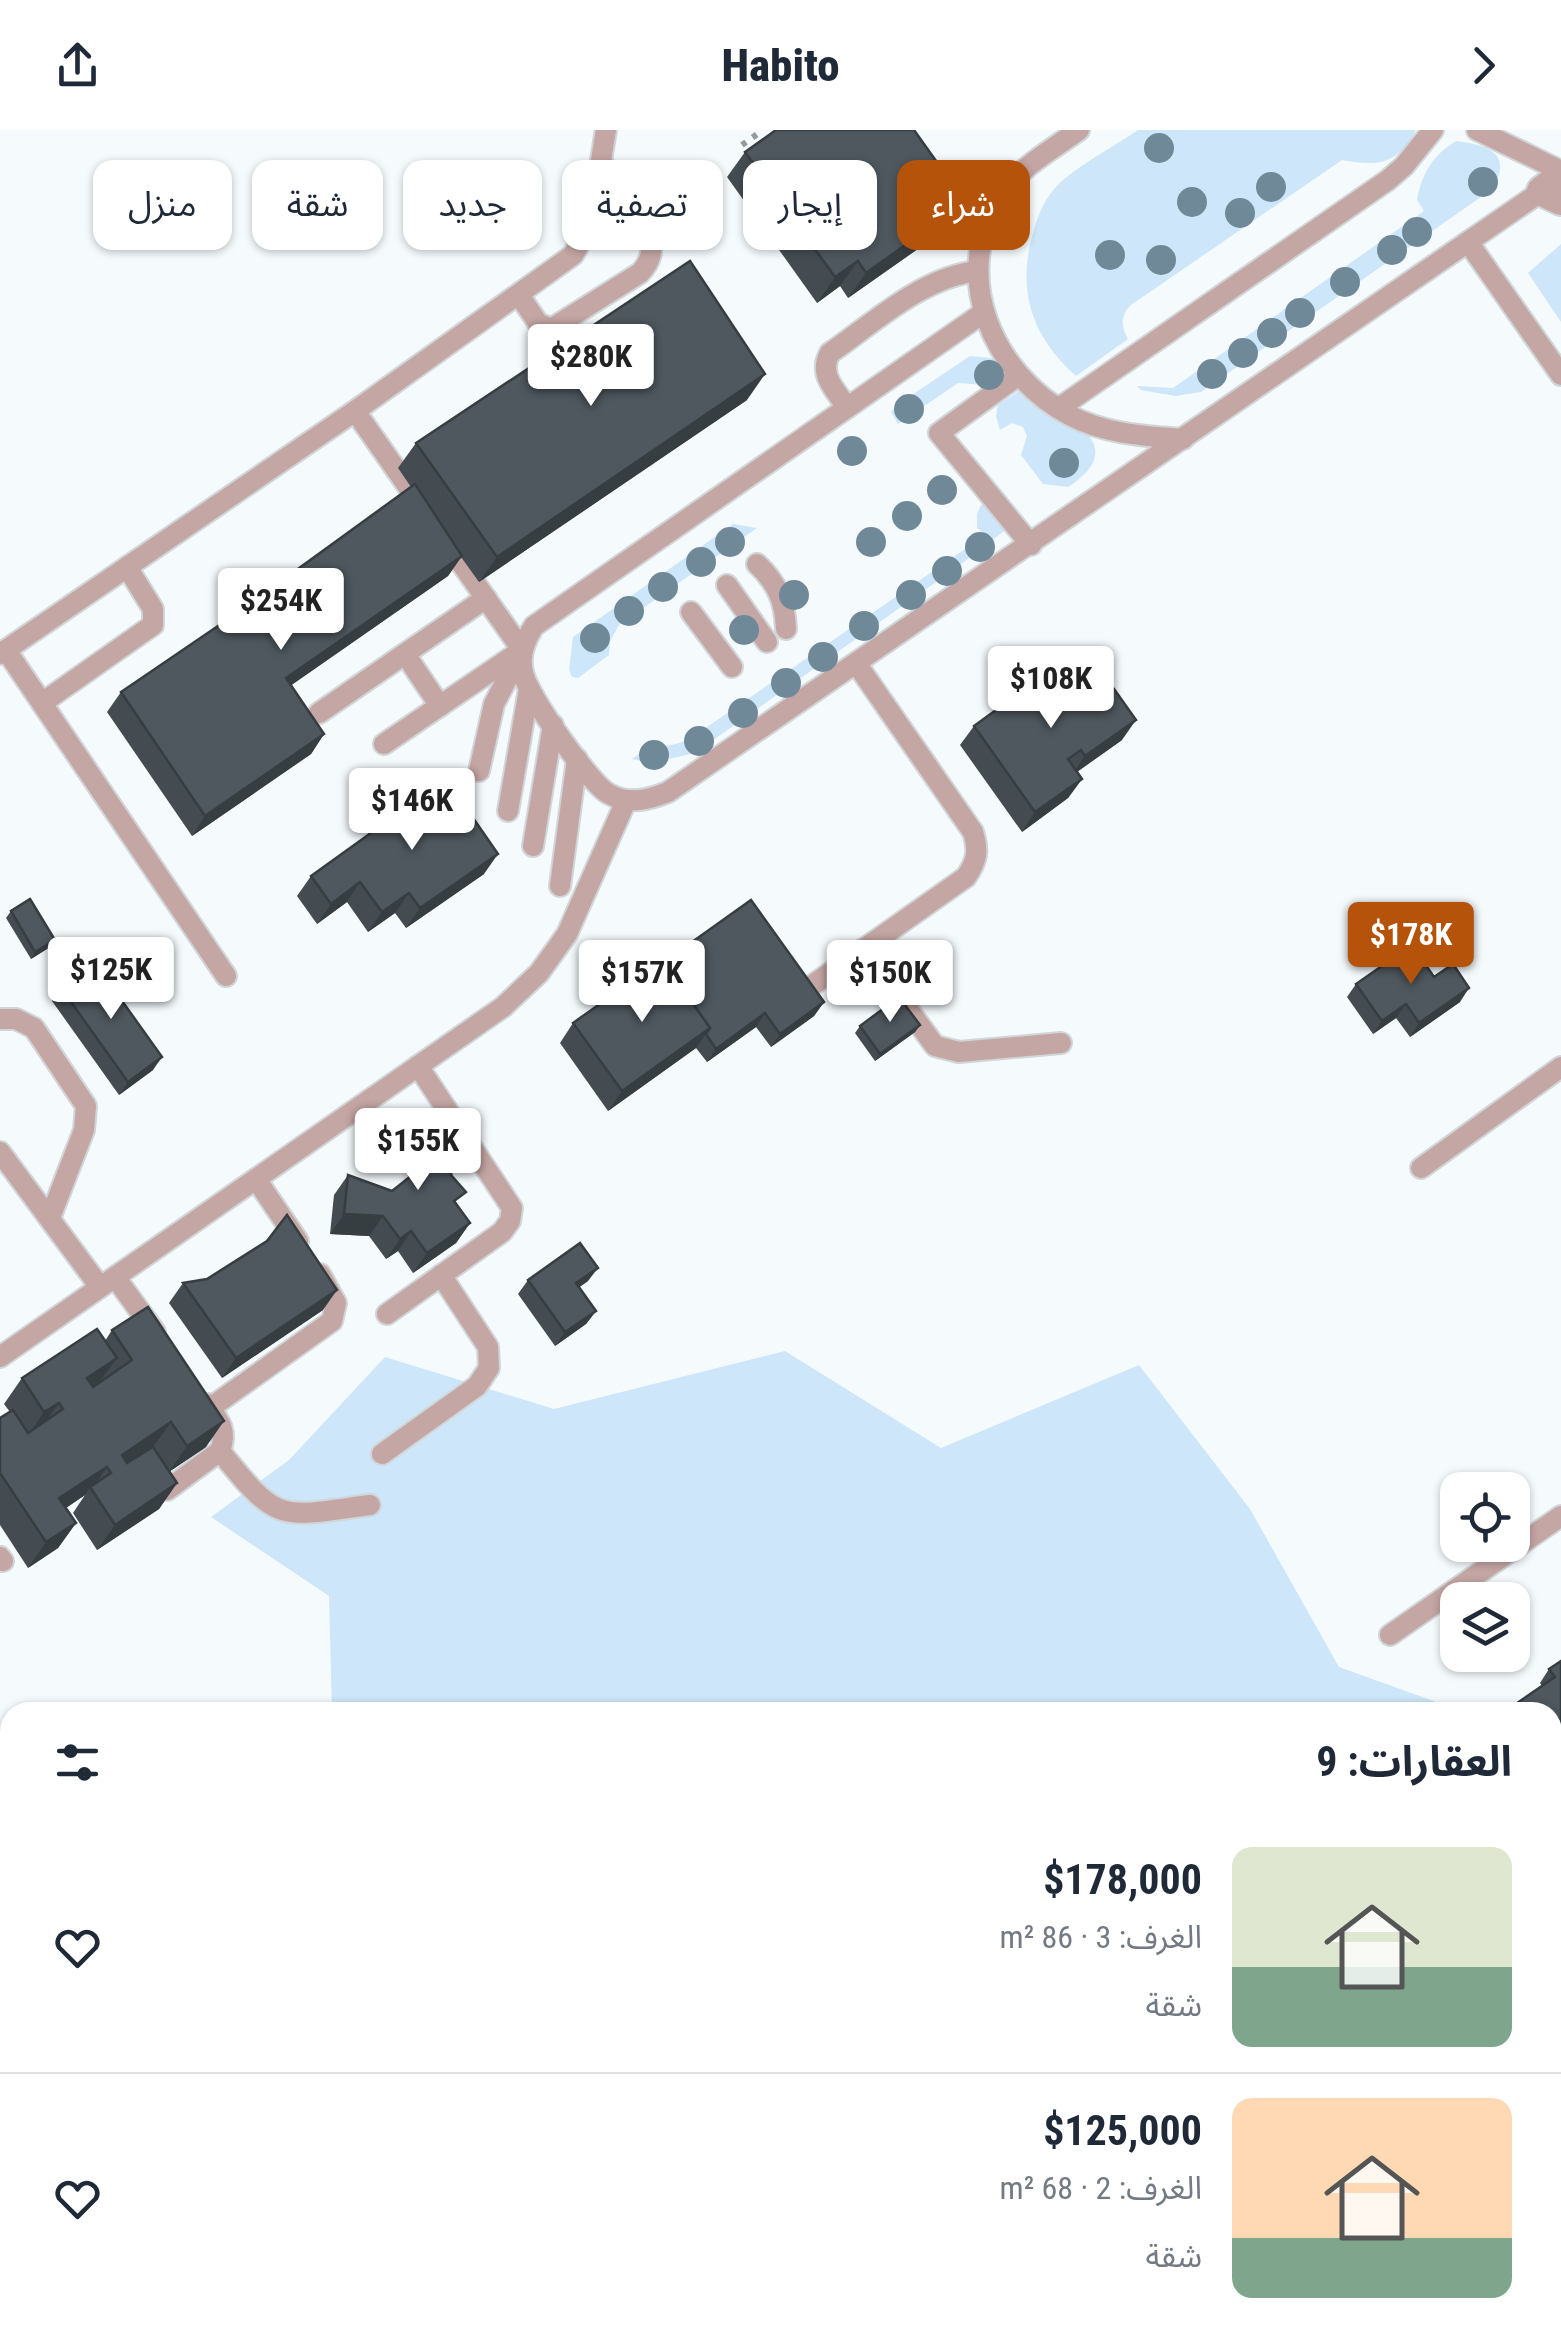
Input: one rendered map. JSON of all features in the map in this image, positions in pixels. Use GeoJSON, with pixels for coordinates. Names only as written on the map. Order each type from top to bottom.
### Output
{"type":"FeatureCollection","features":[{"type":"Feature","properties":{"kind":"lane"},"geometry":{"type":"LineString","coordinates":[[600,160],[606,130]]}},
{"type":"Feature","properties":{"kind":"lane"},"geometry":{"type":"LineString","coordinates":[[1079,130],[1022,170],[1002,194],[980,246],[978,271],[983,312],[1018,376],[1058,408],[1096,426],[1140,436],[1184,439]]}},
{"type":"Feature","properties":{"kind":"lane"},"geometry":{"type":"LineString","coordinates":[[1058,408],[1388,180],[1432,130]]}},
{"type":"Feature","properties":{"kind":"lane"},"geometry":{"type":"LineString","coordinates":[[355,411],[522,650],[529,689],[596,786],[626,800],[648,800],[668,792],[1556,185],[1477,130]]}},
{"type":"Feature","properties":{"kind":"lane"},"geometry":{"type":"LineString","coordinates":[[1468,242],[1561,375]]}},
{"type":"Feature","properties":{"kind":"lane"},"geometry":{"type":"LineString","coordinates":[[226,976],[42,702],[3,652],[355,411],[575,250]]}},
{"type":"Feature","properties":{"kind":"lane"},"geometry":{"type":"LineString","coordinates":[[518,295],[538,323],[551,329],[640,273],[652,250]]}},
{"type":"Feature","properties":{"kind":"lane"},"geometry":{"type":"LineString","coordinates":[[846,407],[827,377],[826,360],[830,354],[926,287],[960,273],[978,271]]}},
{"type":"Feature","properties":{"kind":"lane"},"geometry":{"type":"LineString","coordinates":[[479,771],[494,704],[527,637],[545,617],[983,312]]}},
{"type":"Feature","properties":{"kind":"lane"},"geometry":{"type":"LineString","coordinates":[[1018,376],[939,433],[1031,545]]}},
{"type":"Feature","properties":{"kind":"lane"},"geometry":{"type":"LineString","coordinates":[[756,564],[780,592],[786,629]]}},
{"type":"Feature","properties":{"kind":"lane"},"geometry":{"type":"LineString","coordinates":[[42,702],[153,625],[153,608],[127,567]]}},
{"type":"Feature","properties":{"kind":"lane"},"geometry":{"type":"LineString","coordinates":[[727,585],[768,642]]}},
{"type":"Feature","properties":{"kind":"lane"},"geometry":{"type":"LineString","coordinates":[[319,713],[486,598]]}},
{"type":"Feature","properties":{"kind":"lane"},"geometry":{"type":"LineString","coordinates":[[690,612],[732,667]]}},
{"type":"Feature","properties":{"kind":"lane"},"geometry":{"type":"LineString","coordinates":[[384,744],[522,650]]}},
{"type":"Feature","properties":{"kind":"lane"},"geometry":{"type":"LineString","coordinates":[[404,654],[440,706]]}},
{"type":"Feature","properties":{"kind":"lane"},"geometry":{"type":"LineString","coordinates":[[810,987],[966,877],[975,864],[978,848],[973,832],[856,664]]}},
{"type":"Feature","properties":{"kind":"lane"},"geometry":{"type":"LineString","coordinates":[[508,810],[529,689]]}},
{"type":"Feature","properties":{"kind":"lane"},"geometry":{"type":"LineString","coordinates":[[533,846],[553,724]]}},
{"type":"Feature","properties":{"kind":"lane"},"geometry":{"type":"LineString","coordinates":[[560,886],[577,759]]}},
{"type":"Feature","properties":{"kind":"lane"},"geometry":{"type":"LineString","coordinates":[[0,1357],[503,1008],[539,974],[567,934],[626,800]]}},
{"type":"Feature","properties":{"kind":"lane"},"geometry":{"type":"LineString","coordinates":[[864,949],[936,1046],[960,1052],[1062,1043]]}},
{"type":"Feature","properties":{"kind":"lane"},"geometry":{"type":"LineString","coordinates":[[0,1019],[16,1019],[34,1028],[86,1106],[84,1130],[50,1218]]}},
{"type":"Feature","properties":{"kind":"lane"},"geometry":{"type":"LineString","coordinates":[[387,1314],[502,1232],[510,1221],[512,1208],[418,1066]]}},
{"type":"Feature","properties":{"kind":"lane"},"geometry":{"type":"LineString","coordinates":[[1420,1168],[1561,1068]]}},
{"type":"Feature","properties":{"kind":"lane"},"geometry":{"type":"LineString","coordinates":[[0,1152],[50,1218],[168,1350]]}},
{"type":"Feature","properties":{"kind":"lane"},"geometry":{"type":"LineString","coordinates":[[168,1490],[220,1452],[224,1432],[205,1401],[325,1328],[336,1313],[334,1294],[256,1179]]}},
{"type":"Feature","properties":{"kind":"lane"},"geometry":{"type":"LineString","coordinates":[[382,1454],[477,1386],[489,1368],[488,1347],[441,1276]]}},
{"type":"Feature","properties":{"kind":"lane"},"geometry":{"type":"LineString","coordinates":[[220,1452],[256,1496],[286,1513],[370,1505]]}},
{"type":"Feature","properties":{"kind":"lane"},"geometry":{"type":"LineString","coordinates":[[1390,1635],[1561,1516]]}},
{"type":"Feature","properties":{"kind":"path"},"geometry":{"type":"LineString","coordinates":[[742,145],[763,130]]}},
{"type":"Feature","properties":{"kind":"shaded area"},"geometry":{"type":"Polygon","coordinates":[[[1138,130],[1415,130],[1400,152],[1384,161],[1342,160],[1131,305],[1123,322],[1128,339],[1076,376],[1039,330],[1026,277],[1040,211],[1055,188],[1138,130]]]}},
{"type":"Feature","properties":{"kind":"shaded area"},"geometry":{"type":"Polygon","coordinates":[[[1456,141],[1478,145],[1499,160],[1498,178],[1491,190],[1201,392],[1175,396],[1137,386],[1173,388],[1424,211],[1417,200],[1425,173],[1441,152],[1456,141]]]}},
{"type":"Feature","properties":{"kind":"shaded area"},"geometry":{"type":"Polygon","coordinates":[[[1561,244],[1561,322],[1528,273],[1561,244]]]}},
{"type":"Feature","properties":{"kind":"shaded area"},"geometry":{"type":"Polygon","coordinates":[[[970,356],[992,358],[1011,375],[997,386],[958,383],[898,424],[891,412],[897,405],[970,356]]]}},
{"type":"Feature","properties":{"kind":"shaded area"},"geometry":{"type":"Polygon","coordinates":[[[1019,391],[1075,422],[1094,445],[1095,458],[1087,472],[1068,487],[1043,484],[1021,455],[1027,436],[1023,427],[1012,423],[1000,430],[998,405],[1019,391]]]}},
{"type":"Feature","properties":{"kind":"shaded area"},"geometry":{"type":"Polygon","coordinates":[[[991,503],[1012,525],[956,568],[695,753],[651,763],[632,759],[691,738],[981,538],[984,533],[977,528],[977,514],[981,505],[991,503]]]}},
{"type":"Feature","properties":{"kind":"shaded area"},"geometry":{"type":"Polygon","coordinates":[[[733,524],[757,528],[619,625],[610,641],[609,655],[578,678],[572,677],[569,670],[573,637],[733,524]]]}},
{"type":"Feature","properties":{"kind":"shaded area"},"geometry":{"type":"Polygon","coordinates":[[[785,1351],[941,1448],[1139,1365],[1250,1509],[1339,1667],[1436,1702],[332,1702],[329,1596],[211,1517],[289,1460],[385,1357],[554,1409],[785,1351]]]}},
{"type":"Feature","properties":{"kind":"building"},"geometry":{"type":"Polygon","coordinates":[[[776,130],[914,130],[935,160],[897,160],[898,250],[866,273],[858,261],[835,277],[816,250],[877,250],[877,160],[751,160],[745,152],[776,130]]]}},
{"type":"Feature","properties":{"kind":"building"},"geometry":{"type":"Polygon","coordinates":[[[690,261],[765,374],[497,557],[416,443],[690,261]]]}},
{"type":"Feature","properties":{"kind":"building"},"geometry":{"type":"Polygon","coordinates":[[[415,484],[462,556],[286,678],[324,734],[205,816],[121,692],[415,484]]]}},
{"type":"Feature","properties":{"kind":"building"},"geometry":{"type":"Polygon","coordinates":[[[1064,653],[1084,682],[1078,686],[1091,704],[1114,689],[1136,720],[1085,756],[1081,750],[1068,759],[1082,779],[1035,812],[974,726],[1032,684],[1028,678],[1064,653]]]}},
{"type":"Feature","properties":{"kind":"building"},"geometry":{"type":"Polygon","coordinates":[[[446,779],[498,854],[420,908],[409,893],[382,912],[360,882],[331,904],[311,876],[446,779]]]}},
{"type":"Feature","properties":{"kind":"building"},"geometry":{"type":"Polygon","coordinates":[[[30,899],[55,940],[35,952],[11,911],[30,899]]]}},
{"type":"Feature","properties":{"kind":"building"},"geometry":{"type":"Polygon","coordinates":[[[751,900],[824,1002],[780,1034],[765,1013],[716,1049],[706,1034],[710,1028],[664,962],[751,900]]]}},
{"type":"Feature","properties":{"kind":"building"},"geometry":{"type":"Polygon","coordinates":[[[1412,945],[1434,977],[1453,964],[1469,988],[1419,1023],[1406,1004],[1382,1021],[1356,984],[1412,945]]]}},
{"type":"Feature","properties":{"kind":"building"},"geometry":{"type":"Polygon","coordinates":[[[662,960],[710,1028],[622,1091],[573,1023],[662,960]]]}},
{"type":"Feature","properties":{"kind":"building"},"geometry":{"type":"Polygon","coordinates":[[[95,963],[162,1057],[128,1082],[61,988],[95,963]]]}},
{"type":"Feature","properties":{"kind":"building"},"geometry":{"type":"Polygon","coordinates":[[[899,997],[920,1025],[880,1054],[860,1026],[899,997]]]}},
{"type":"Feature","properties":{"kind":"building"},"geometry":{"type":"Polygon","coordinates":[[[428,1117],[460,1123],[451,1175],[466,1192],[454,1201],[470,1223],[427,1253],[411,1231],[400,1239],[383,1216],[344,1214],[348,1175],[392,1191],[421,1168],[428,1117]]]}},
{"type":"Feature","properties":{"kind":"building"},"geometry":{"type":"Polygon","coordinates":[[[287,1215],[337,1290],[236,1358],[183,1283],[207,1279],[267,1241],[287,1215]]]}},
{"type":"Feature","properties":{"kind":"building"},"geometry":{"type":"Polygon","coordinates":[[[580,1243],[598,1268],[576,1283],[596,1311],[565,1332],[528,1280],[580,1243]]]}},
{"type":"Feature","properties":{"kind":"building"},"geometry":{"type":"Polygon","coordinates":[[[148,1307],[224,1421],[187,1446],[171,1422],[122,1455],[127,1463],[153,1447],[177,1483],[115,1525],[90,1487],[111,1473],[107,1467],[59,1498],[76,1523],[46,1542],[0,1473],[0,1418],[13,1410],[28,1433],[63,1409],[59,1403],[44,1412],[22,1378],[97,1329],[117,1358],[87,1378],[93,1387],[132,1360],[112,1330],[148,1307]]]}},
{"type":"Feature","properties":{"kind":"building"},"geometry":{"type":"Polygon","coordinates":[[[1561,1661],[1561,1702],[1519,1702],[1555,1677],[1549,1669],[1561,1661]]]}}]}
